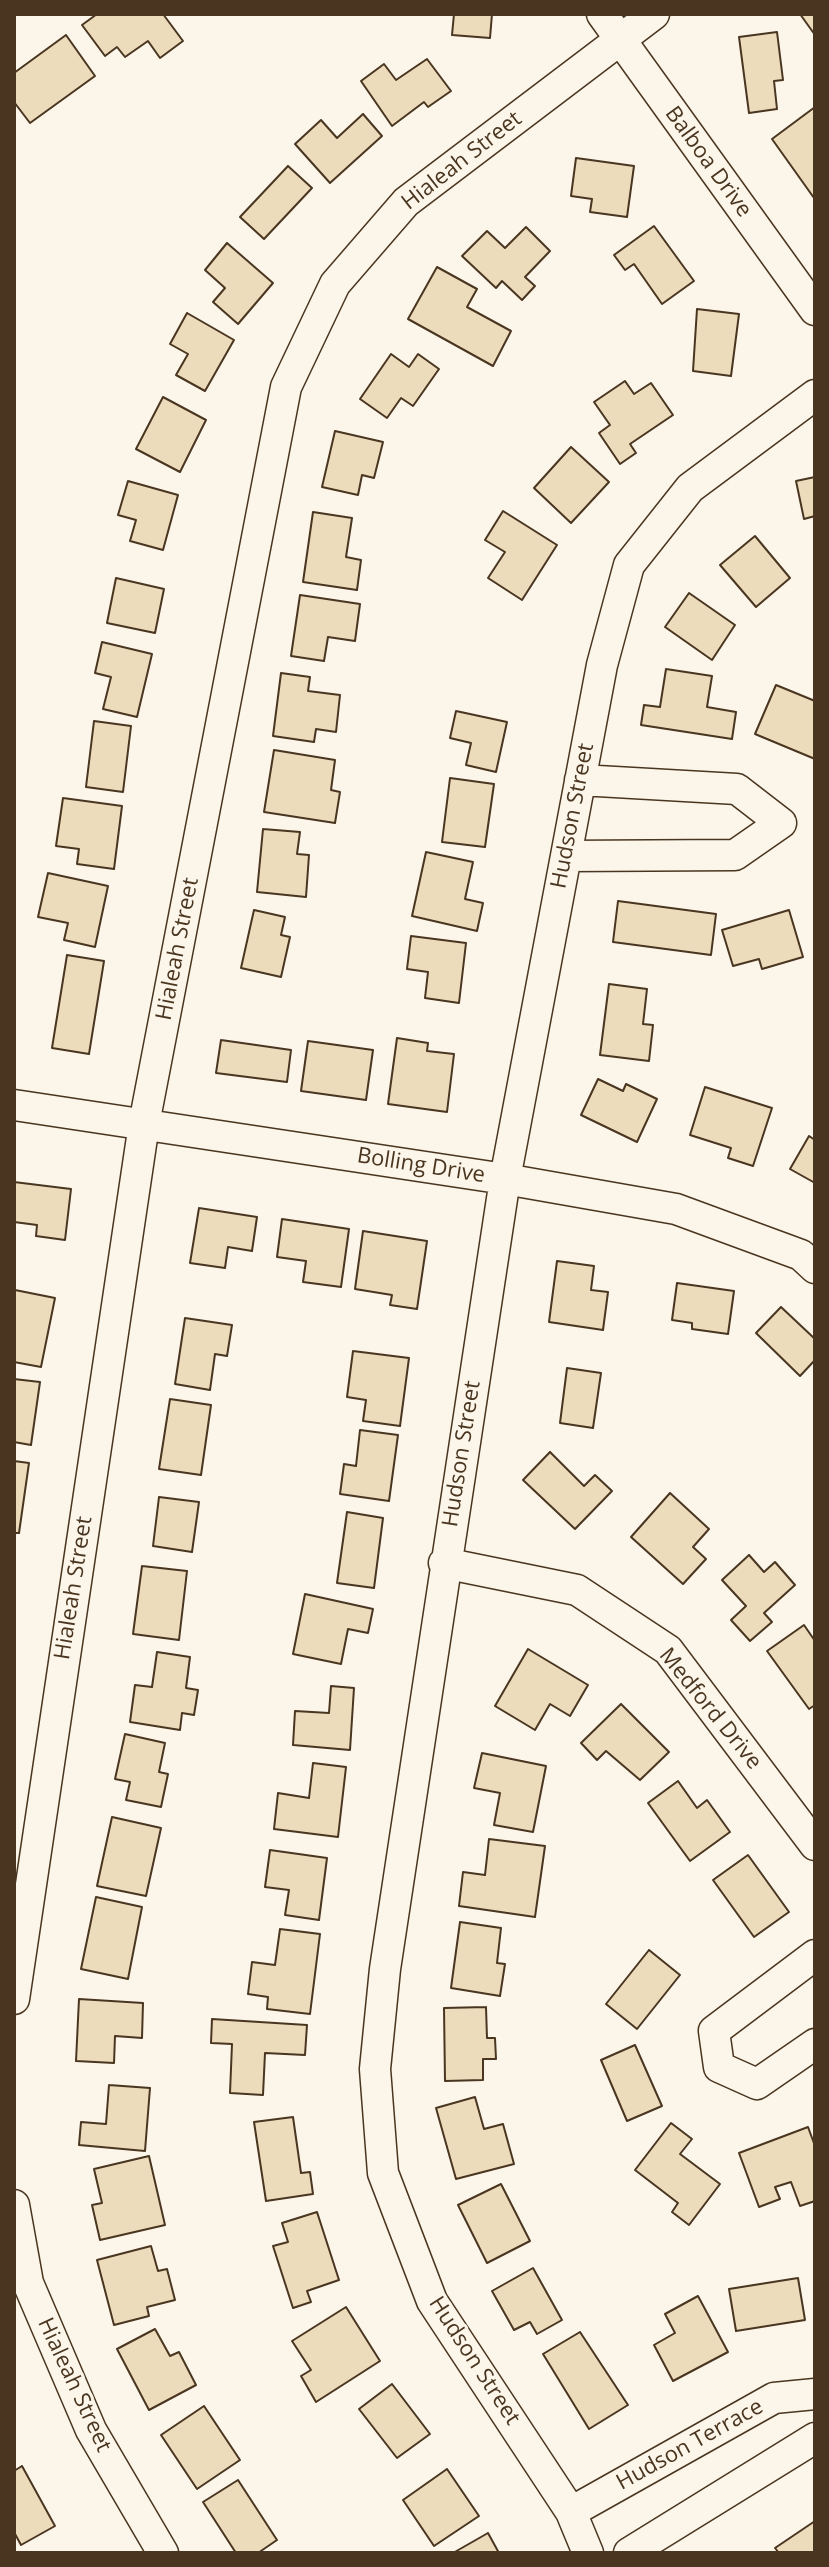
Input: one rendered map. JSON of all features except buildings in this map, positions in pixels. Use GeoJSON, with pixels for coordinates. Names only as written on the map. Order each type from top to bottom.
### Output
{"type":"FeatureCollection","features":[{"type":"Feature","properties":{"kind":"street","name":"Hialeah Street"},"geometry":{"type":"LineString","coordinates":[[14,1999],[16,1953],[144,1124],[286,387],[335,284],[406,202],[610,26],[654,14]]}},
{"type":"Feature","properties":{"kind":"street","name":"Balboa Drive"},"geometry":{"type":"LineString","coordinates":[[610,26],[815,310]]}},
{"type":"Feature","properties":{"kind":"street","name":"Hudson Street"},"geometry":{"type":"LineString","coordinates":[[588,2553],[571,2512],[432,2301],[383,2173],[375,2069],[385,1969],[444,1563],[505,1179],[602,665],[629,565],[690,488],[815,395]]}},
{"type":"Feature","properties":{"kind":"street"},"geometry":{"type":"LineString","coordinates":[[566,856],[735,855],[781,823],[737,789],[580,780]]}},
{"type":"Feature","properties":{"kind":"street","name":"Bolling Drive"},"geometry":{"type":"LineString","coordinates":[[14,1105],[505,1179],[676,1209],[801,1255],[815,1268]]}},
{"type":"Feature","properties":{"kind":"street","name":"Medford Drive"},"geometry":{"type":"LineString","coordinates":[[444,1563],[577,1590],[668,1650],[815,1845]]}},
{"type":"Feature","properties":{"kind":"street"},"geometry":{"type":"LineString","coordinates":[[815,1955],[714,2031],[719,2067],[757,2084],[815,2044]]}},
{"type":"Feature","properties":{"kind":"street","name":"Hialeah Street"},"geometry":{"type":"LineString","coordinates":[[14,2205],[28,2283],[91,2430],[163,2553]]}},
{"type":"Feature","properties":{"kind":"street","name":"Hudson Terrace"},"geometry":{"type":"LineString","coordinates":[[571,2512],[774,2398],[815,2394]]}},
{"type":"Feature","properties":{"kind":"street"},"geometry":{"type":"LineString","coordinates":[[629,2553],[815,2438]]}}]}
